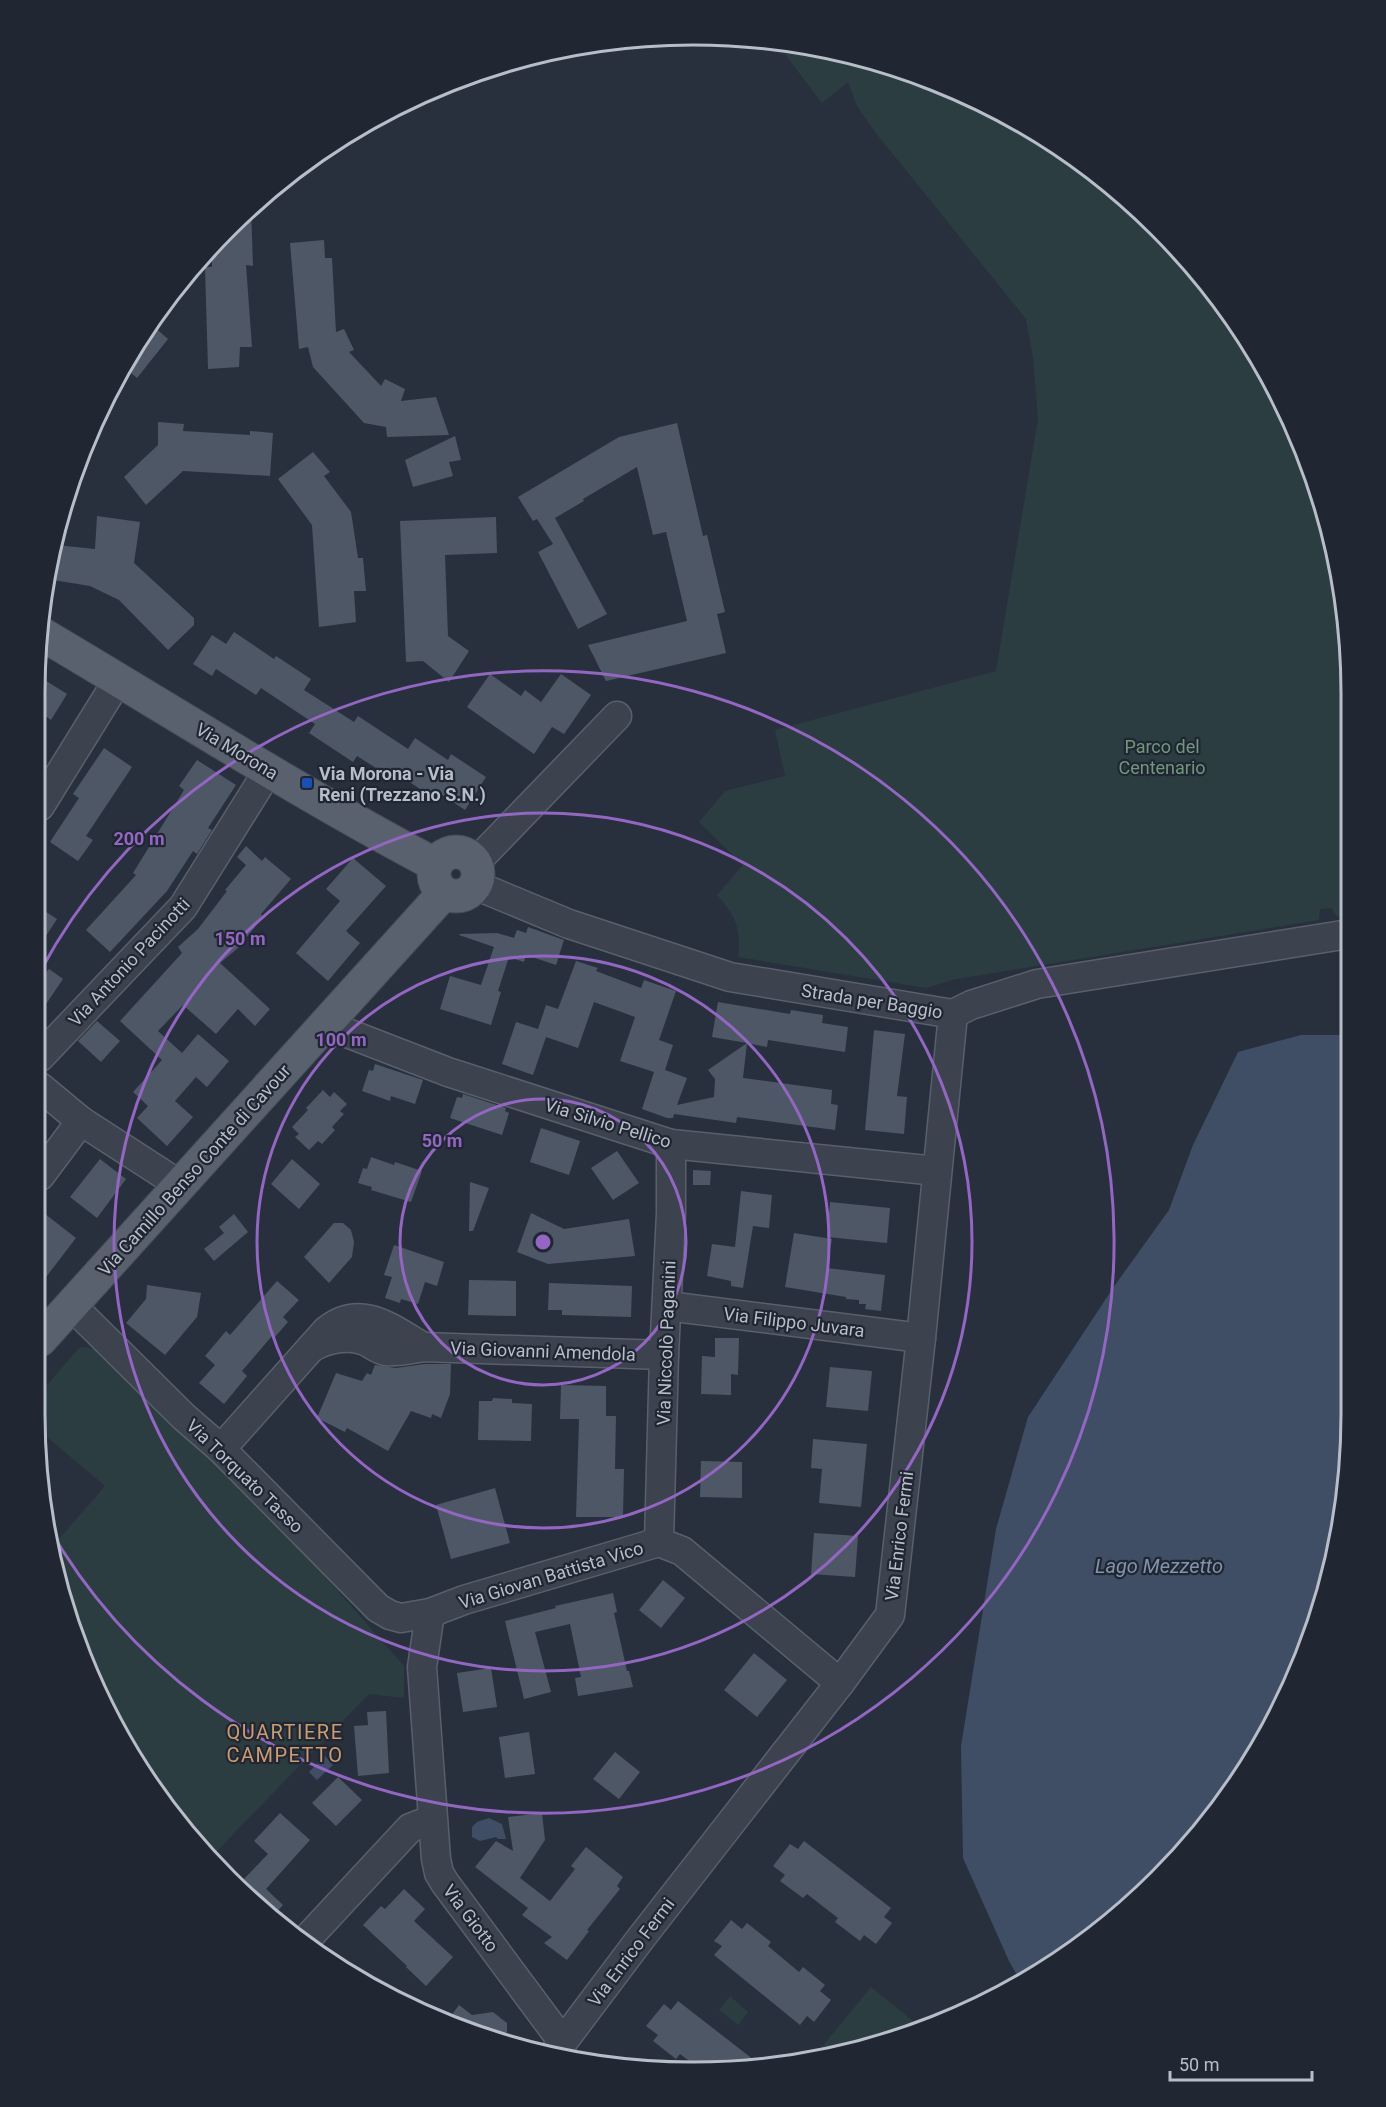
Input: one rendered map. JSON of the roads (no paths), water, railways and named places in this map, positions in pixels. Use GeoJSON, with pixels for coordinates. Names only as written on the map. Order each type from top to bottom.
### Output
{"type":"FeatureCollection","features":[{"type":"Feature","properties":{"kind":"main road","name":"Via Morona"},"geometry":{"type":"LineString","coordinates":[[48,638],[268,771],[458,876]]}},
{"type":"Feature","properties":{"kind":"main road","name":"Via Camillo Benso Conte di Cavour"},"geometry":{"type":"LineString","coordinates":[[45,1335],[458,876]]}},
{"type":"Feature","properties":{"kind":"street"},"geometry":{"type":"LineString","coordinates":[[45,799],[118,680]]}},
{"type":"Feature","properties":{"kind":"street"},"geometry":{"type":"LineString","coordinates":[[458,876],[617,716]]}},
{"type":"Feature","properties":{"kind":"street","name":"Via Antonio Pacinotti"},"geometry":{"type":"LineString","coordinates":[[45,1052],[183,907],[268,771]]}},
{"type":"Feature","properties":{"kind":"street","name":"Strada per Baggio"},"geometry":{"type":"LineString","coordinates":[[458,876],[569,924],[730,977],[953,1014],[982,1001],[1037,984],[1341,935]]}},
{"type":"Feature","properties":{"kind":"street","name":"Via Enrico Fermi"},"geometry":{"type":"LineString","coordinates":[[559,2048],[890,1615],[921,1338],[953,1014]]}},
{"type":"Feature","properties":{"kind":"street","name":"Via Silvio Pellico"},"geometry":{"type":"LineString","coordinates":[[328,1023],[342,1031],[448,1072],[671,1144],[937,1171]]}},
{"type":"Feature","properties":{"kind":"street"},"geometry":{"type":"LineString","coordinates":[[45,1091],[81,1121],[180,1185]]}},
{"type":"Feature","properties":{"kind":"street"},"geometry":{"type":"LineString","coordinates":[[45,1169],[81,1121]]}},
{"type":"Feature","properties":{"kind":"street","name":"Via Niccolò Paganini"},"geometry":{"type":"LineString","coordinates":[[659,1542],[664,1354],[671,1213],[671,1144]]}},
{"type":"Feature","properties":{"kind":"street","name":"Via Torquato Tasso"},"geometry":{"type":"LineString","coordinates":[[72,1306],[184,1417],[221,1449],[378,1608],[390,1616],[401,1618]]}},
{"type":"Feature","properties":{"kind":"street","name":"Via Filippo Juvara"},"geometry":{"type":"LineString","coordinates":[[667,1306],[921,1338]]}},
{"type":"Feature","properties":{"kind":"street","name":"Via Giovanni Amendola"},"geometry":{"type":"LineString","coordinates":[[221,1449],[331,1327],[346,1321],[365,1317],[393,1329],[423,1347],[664,1354]]}},
{"type":"Feature","properties":{"kind":"street","name":"Via Giovan Battista Vico"},"geometry":{"type":"LineString","coordinates":[[430,1613],[464,1600],[659,1542],[682,1551],[840,1683]]}},
{"type":"Feature","properties":{"kind":"street"},"geometry":{"type":"LineString","coordinates":[[401,1618],[430,1613]]}},
{"type":"Feature","properties":{"kind":"street","name":"Via Giotto"},"geometry":{"type":"LineString","coordinates":[[430,1613],[422,1667],[436,1860],[439,1873],[557,2048]]}},
{"type":"Feature","properties":{"kind":"street","name":"Via Giotto"},"geometry":{"type":"LineString","coordinates":[[401,1618],[422,1667]]}},
{"type":"Feature","properties":{"kind":"street"},"geometry":{"type":"LineString","coordinates":[[310,1936],[410,1828],[423,1823],[433,1823]]}},
{"type":"Feature","properties":{"kind":"water","name":"Lago Mezzetto"},"geometry":{"type":"Polygon","coordinates":[[[1301,1035],[1341,1035],[1340,1456],[1329,1540],[1319,1582],[1292,1662],[1274,1701],[1232,1774],[1207,1808],[1151,1872],[1120,1901],[1053,1953],[1017,1975],[963,1858],[961,1746],[996,1529],[1028,1417],[1115,1285],[1169,1210],[1193,1145],[1238,1052],[1301,1035]]]}},
{"type":"Feature","properties":{"kind":"water"},"geometry":{"type":"Polygon","coordinates":[[[325,1756],[333,1765],[317,1780],[309,1772],[325,1756]]]}},
{"type":"Feature","properties":{"kind":"water"},"geometry":{"type":"Polygon","coordinates":[[[489,1818],[502,1824],[506,1839],[496,1837],[480,1841],[472,1837],[472,1827],[477,1822],[489,1818]]]}},
{"type":"Feature","properties":{"kind":"place","name":"Via Morona - Via Reni (Trezzano S.N.)"},"geometry":{"type":"Point","coordinates":[307,783]}},
{"type":"Feature","properties":{"kind":"district","name":"QUARTIERE CAMPETTO"},"geometry":{"type":"Point","coordinates":[285,1744]}},
{"type":"Feature","properties":{"kind":"park label","name":"Parco del Centenario"},"geometry":{"type":"Point","coordinates":[1162,756]}}]}
